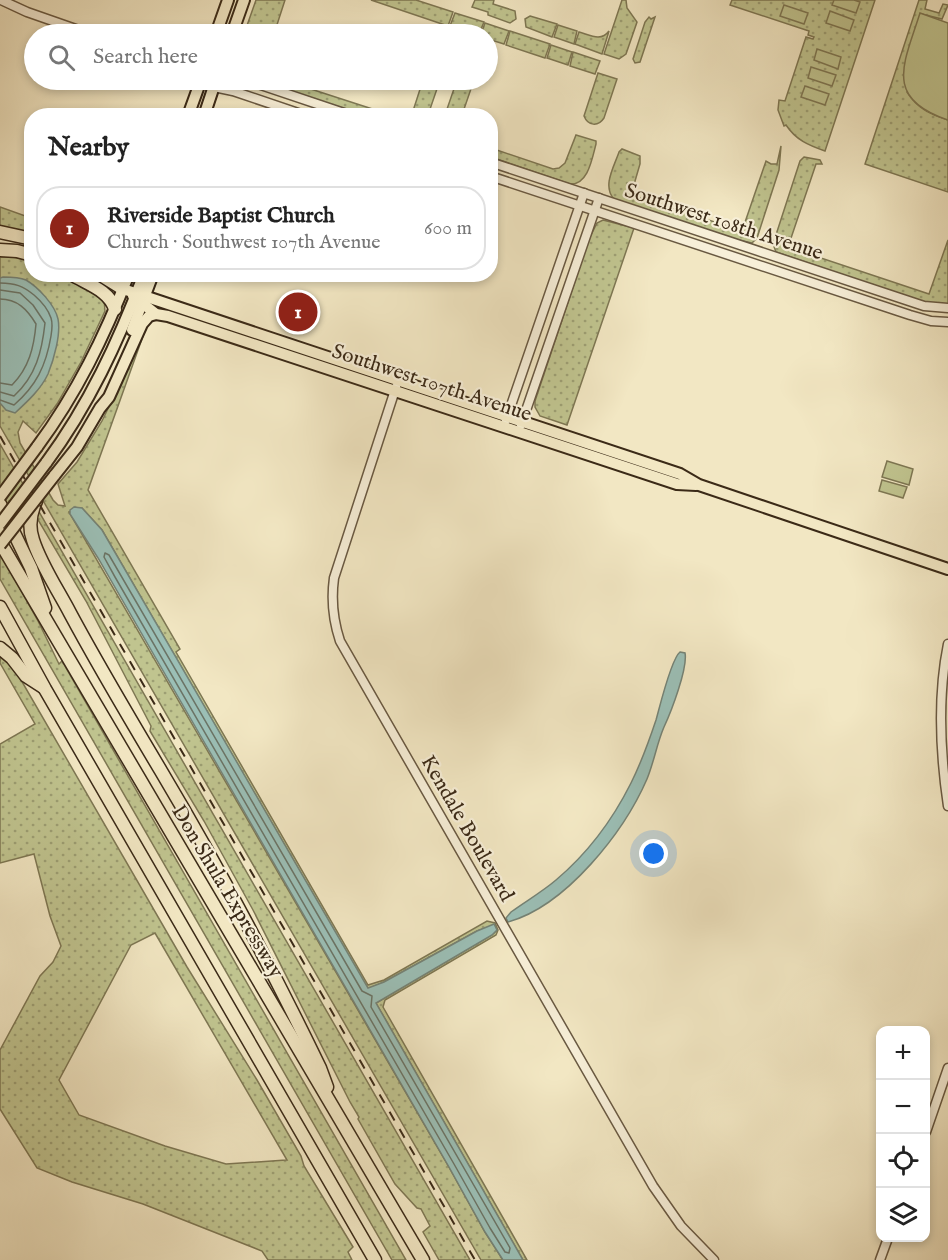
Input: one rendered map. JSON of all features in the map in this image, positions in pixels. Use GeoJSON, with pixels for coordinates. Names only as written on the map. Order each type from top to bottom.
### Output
{"type":"FeatureCollection","features":[{"type":"Feature","properties":{"kind":"highway"},"geometry":{"type":"LineString","coordinates":[[0,232],[24,237]]}},
{"type":"Feature","properties":{"kind":"highway"},"geometry":{"type":"LineString","coordinates":[[0,250],[24,253]]}},
{"type":"Feature","properties":{"kind":"highway"},"geometry":{"type":"LineString","coordinates":[[85,282],[112,300],[115,309]]}},
{"type":"Feature","properties":{"kind":"highway"},"geometry":{"type":"LineString","coordinates":[[112,282],[123,289]]}},
{"type":"Feature","properties":{"kind":"highway"},"geometry":{"type":"LineString","coordinates":[[36,501],[31,516],[32,535],[55,586],[251,929],[320,1068],[339,1119]]}},
{"type":"Feature","properties":{"kind":"highway"},"geometry":{"type":"LineString","coordinates":[[0,504],[39,586],[51,626]]}},
{"type":"Feature","properties":{"kind":"highway","name":"Don Shula Expressway"},"geometry":{"type":"LineString","coordinates":[[0,544],[51,626],[423,1260]]}},
{"type":"Feature","properties":{"kind":"highway"},"geometry":{"type":"LineString","coordinates":[[0,607],[45,689],[375,1260]]}},
{"type":"Feature","properties":{"kind":"highway"},"geometry":{"type":"LineString","coordinates":[[0,648],[12,658],[26,676],[45,689]]}},
{"type":"Feature","properties":{"kind":"main road"},"geometry":{"type":"LineString","coordinates":[[220,24],[228,0]]}},
{"type":"Feature","properties":{"kind":"main road"},"geometry":{"type":"LineString","coordinates":[[236,24],[244,0]]}},
{"type":"Feature","properties":{"kind":"main road"},"geometry":{"type":"LineString","coordinates":[[191,108],[197,90]]}},
{"type":"Feature","properties":{"kind":"main road"},"geometry":{"type":"LineString","coordinates":[[207,108],[213,90]]}},
{"type":"Feature","properties":{"kind":"main road"},"geometry":{"type":"LineString","coordinates":[[0,497],[78,387],[126,282]]}},
{"type":"Feature","properties":{"kind":"main road"},"geometry":{"type":"LineString","coordinates":[[100,408],[103,394],[140,298],[143,282]]}},
{"type":"Feature","properties":{"kind":"main road"},"geometry":{"type":"LineString","coordinates":[[0,524],[46,463],[92,392],[149,282]]}},
{"type":"Feature","properties":{"kind":"main road","name":"Southwest 107th Avenue"},"geometry":{"type":"LineString","coordinates":[[123,289],[140,298],[506,422],[680,474],[699,485],[948,569]]}},
{"type":"Feature","properties":{"kind":"main road","name":"Southwest 107th Avenue"},"geometry":{"type":"LineString","coordinates":[[140,298],[156,314],[397,385]]}},
{"type":"Feature","properties":{"kind":"main road"},"geometry":{"type":"LineString","coordinates":[[0,544],[77,447],[112,392],[143,322],[156,314]]}},
{"type":"Feature","properties":{"kind":"street"},"geometry":{"type":"LineString","coordinates":[[1,0],[33,15],[60,24]]}},
{"type":"Feature","properties":{"kind":"street"},"geometry":{"type":"LineString","coordinates":[[231,90],[283,108]]}},
{"type":"Feature","properties":{"kind":"street"},"geometry":{"type":"LineString","coordinates":[[276,90],[329,108]]}},
{"type":"Feature","properties":{"kind":"street","name":"Southwest 108th Avenue"},"geometry":{"type":"LineString","coordinates":[[498,165],[924,306],[948,308]]}},
{"type":"Feature","properties":{"kind":"street","name":"Southwest 108th Avenue"},"geometry":{"type":"LineString","coordinates":[[498,180],[910,315],[931,321],[948,322]]}},
{"type":"Feature","properties":{"kind":"street"},"geometry":{"type":"LineString","coordinates":[[506,422],[584,193]]}},
{"type":"Feature","properties":{"kind":"street"},"geometry":{"type":"LineString","coordinates":[[521,426],[599,198]]}},
{"type":"Feature","properties":{"kind":"street","name":"Kendale Boulevard"},"geometry":{"type":"LineString","coordinates":[[397,385],[334,578],[333,614],[340,641],[653,1186],[681,1226],[714,1260]]}},
{"type":"Feature","properties":{"kind":"street"},"geometry":{"type":"LineString","coordinates":[[948,644],[942,679],[940,731],[948,806]]}},
{"type":"Feature","properties":{"kind":"street"},"geometry":{"type":"LineString","coordinates":[[930,1120],[948,1068]]}},
{"type":"Feature","properties":{"kind":"street"},"geometry":{"type":"LineString","coordinates":[[880,1260],[887,1242]]}},
{"type":"Feature","properties":{"kind":"green space"},"geometry":{"type":"Polygon","coordinates":[[[256,0],[285,0],[277,24],[248,24],[256,0]]]}},
{"type":"Feature","properties":{"kind":"green space"},"geometry":{"type":"Polygon","coordinates":[[[371,0],[416,0],[453,12],[449,24],[442,24],[371,0]]]}},
{"type":"Feature","properties":{"kind":"green space"},"geometry":{"type":"Polygon","coordinates":[[[475,0],[494,0],[493,4],[515,11],[516,19],[510,23],[488,15],[488,12],[472,7],[475,0]]]}},
{"type":"Feature","properties":{"kind":"green space"},"geometry":{"type":"Polygon","coordinates":[[[622,0],[626,0],[627,8],[637,22],[626,54],[619,59],[604,54],[622,0]]]}},
{"type":"Feature","properties":{"kind":"green space"},"geometry":{"type":"Polygon","coordinates":[[[732,0],[875,0],[825,151],[813,147],[794,135],[786,125],[784,126],[778,110],[779,100],[785,101],[806,37],[813,39],[814,37],[808,35],[809,31],[730,5],[732,0]]]}},
{"type":"Feature","properties":{"kind":"green space"},"geometry":{"type":"Polygon","coordinates":[[[834,0],[860,2],[856,13],[832,5],[834,0]]]}},
{"type":"Feature","properties":{"kind":"green space"},"geometry":{"type":"Polygon","coordinates":[[[919,0],[927,0],[925,9],[939,13],[943,4],[948,5],[942,19],[921,14],[907,92],[924,110],[948,120],[948,192],[865,164],[919,0]]]}},
{"type":"Feature","properties":{"kind":"green space"},"geometry":{"type":"Polygon","coordinates":[[[784,5],[808,13],[804,24],[780,16],[784,5]]]}},
{"type":"Feature","properties":{"kind":"green space"},"geometry":{"type":"Polygon","coordinates":[[[830,11],[854,20],[850,31],[826,23],[830,11]]]}},
{"type":"Feature","properties":{"kind":"green space"},"geometry":{"type":"Polygon","coordinates":[[[455,13],[484,22],[483,24],[451,24],[455,13]]]}},
{"type":"Feature","properties":{"kind":"green space"},"geometry":{"type":"Polygon","coordinates":[[[920,13],[948,23],[948,120],[927,111],[914,101],[906,90],[905,63],[920,13]]]}},
{"type":"Feature","properties":{"kind":"green space"},"geometry":{"type":"Polygon","coordinates":[[[530,16],[557,24],[552,37],[526,27],[525,19],[530,16]]]}},
{"type":"Feature","properties":{"kind":"green space"},"geometry":{"type":"Polygon","coordinates":[[[649,17],[651,19],[655,17],[640,62],[635,63],[633,59],[645,22],[649,17]]]}},
{"type":"Feature","properties":{"kind":"green space"},"geometry":{"type":"Polygon","coordinates":[[[558,25],[577,31],[574,44],[554,37],[558,25]]]}},
{"type":"Feature","properties":{"kind":"green space"},"geometry":{"type":"Polygon","coordinates":[[[498,27],[509,31],[504,44],[498,42],[498,27]]]}},
{"type":"Feature","properties":{"kind":"green space"},"geometry":{"type":"Polygon","coordinates":[[[510,31],[550,44],[545,58],[506,45],[510,31]]]}},
{"type":"Feature","properties":{"kind":"green space"},"geometry":{"type":"Polygon","coordinates":[[[609,31],[602,54],[575,44],[579,32],[599,37],[609,31]]]}},
{"type":"Feature","properties":{"kind":"green space"},"geometry":{"type":"Polygon","coordinates":[[[551,45],[572,52],[568,65],[547,58],[551,45]]]}},
{"type":"Feature","properties":{"kind":"green space"},"geometry":{"type":"Polygon","coordinates":[[[817,49],[841,57],[838,69],[814,60],[817,49]]]}},
{"type":"Feature","properties":{"kind":"green space"},"geometry":{"type":"Polygon","coordinates":[[[573,52],[600,61],[595,74],[570,66],[573,52]]]}},
{"type":"Feature","properties":{"kind":"green space"},"geometry":{"type":"Polygon","coordinates":[[[811,67],[836,75],[832,86],[808,78],[811,67]]]}},
{"type":"Feature","properties":{"kind":"green space"},"geometry":{"type":"Polygon","coordinates":[[[598,73],[617,79],[604,118],[599,123],[593,124],[588,122],[584,116],[598,73]]]}},
{"type":"Feature","properties":{"kind":"green space"},"geometry":{"type":"Polygon","coordinates":[[[805,86],[829,94],[825,105],[801,97],[805,86]]]}},
{"type":"Feature","properties":{"kind":"green space"},"geometry":{"type":"Polygon","coordinates":[[[287,90],[314,90],[369,108],[342,108],[287,90]]]}},
{"type":"Feature","properties":{"kind":"green space"},"geometry":{"type":"Polygon","coordinates":[[[420,90],[437,90],[430,108],[414,108],[420,90]]]}},
{"type":"Feature","properties":{"kind":"green space"},"geometry":{"type":"Polygon","coordinates":[[[454,90],[471,90],[464,108],[447,108],[454,90]]]}},
{"type":"Feature","properties":{"kind":"green space"},"geometry":{"type":"Polygon","coordinates":[[[576,135],[596,141],[593,157],[585,176],[576,183],[570,184],[498,159],[498,150],[553,169],[565,163],[576,135]]]}},
{"type":"Feature","properties":{"kind":"green space"},"geometry":{"type":"Polygon","coordinates":[[[781,146],[779,170],[757,238],[752,243],[724,237],[614,199],[609,188],[612,170],[622,149],[640,156],[633,188],[638,197],[742,231],[766,161],[777,164],[781,146]]]}},
{"type":"Feature","properties":{"kind":"green space"},"geometry":{"type":"Polygon","coordinates":[[[804,157],[820,160],[822,164],[816,164],[788,247],[929,294],[948,240],[948,305],[925,303],[776,252],[773,244],[800,161],[804,157]]]}},
{"type":"Feature","properties":{"kind":"green space"},"geometry":{"type":"Polygon","coordinates":[[[0,207],[24,216],[24,231],[0,227],[0,207]]]}},
{"type":"Feature","properties":{"kind":"green space"},"geometry":{"type":"Polygon","coordinates":[[[603,220],[634,228],[567,425],[540,416],[535,407],[535,401],[589,239],[597,223],[603,220]]]}},
{"type":"Feature","properties":{"kind":"green space"},"geometry":{"type":"Polygon","coordinates":[[[0,257],[13,257],[24,259],[24,282],[73,282],[104,299],[105,311],[81,362],[57,404],[36,433],[23,421],[18,432],[20,443],[58,505],[65,506],[58,484],[77,462],[102,421],[143,336],[88,490],[180,649],[176,652],[368,985],[384,980],[487,921],[495,923],[498,930],[496,935],[385,1000],[383,1007],[527,1260],[523,1260],[376,1003],[492,935],[497,930],[495,925],[477,931],[368,989],[102,530],[82,508],[69,512],[503,1260],[481,1260],[0,426],[0,257]]]}},
{"type":"Feature","properties":{"kind":"green space"},"geometry":{"type":"Polygon","coordinates":[[[0,444],[470,1260],[439,1260],[423,1232],[430,1226],[421,1209],[417,1208],[395,1184],[358,1119],[253,910],[204,821],[150,731],[151,726],[86,601],[27,501],[13,518],[0,491],[0,444]]]}},
{"type":"Feature","properties":{"kind":"green space"},"geometry":{"type":"Polygon","coordinates":[[[887,461],[913,469],[909,485],[882,477],[887,461]]]}},
{"type":"Feature","properties":{"kind":"green space"},"geometry":{"type":"Polygon","coordinates":[[[882,480],[907,487],[903,498],[879,491],[882,480]]]}},
{"type":"Feature","properties":{"kind":"green space"},"geometry":{"type":"Polygon","coordinates":[[[0,553],[59,664],[62,661],[406,1260],[392,1260],[0,579],[0,553]]]}},
{"type":"Feature","properties":{"kind":"green space"},"geometry":{"type":"Polygon","coordinates":[[[1,654],[17,673],[187,967],[257,1080],[301,1156],[304,1166],[353,1247],[348,1252],[352,1260],[268,1260],[262,1251],[143,1204],[72,1182],[37,1168],[0,1109],[0,1050],[40,976],[53,962],[61,946],[50,916],[34,854],[0,863],[0,744],[35,724],[0,663],[1,654]],[[155,933],[131,945],[59,1080],[79,1115],[165,1146],[226,1164],[287,1160],[155,933]]]}},
{"type":"Feature","properties":{"kind":"water"},"geometry":{"type":"Polygon","coordinates":[[[0,278],[23,279],[24,282],[29,282],[36,287],[53,308],[59,325],[53,361],[48,374],[38,390],[15,413],[6,410],[0,403],[0,278]]]}},
{"type":"Feature","properties":{"kind":"water"},"geometry":{"type":"Polygon","coordinates":[[[74,507],[82,508],[102,530],[368,988],[384,982],[494,924],[497,930],[492,935],[376,1003],[523,1260],[503,1260],[485,1232],[98,558],[70,514],[70,510],[74,507]]]}},
{"type":"Feature","properties":{"kind":"water"},"geometry":{"type":"Polygon","coordinates":[[[680,652],[685,653],[685,660],[678,690],[647,779],[624,821],[591,864],[571,884],[530,913],[508,922],[506,918],[511,912],[551,884],[579,859],[616,810],[641,760],[670,673],[680,652]]]}},
{"type":"Feature","properties":{"kind":"railway"},"geometry":{"type":"LineString","coordinates":[[0,436],[475,1260]]}},
{"type":"Feature","properties":{"kind":"place","name":"Riverside Baptist Church"},"geometry":{"type":"Point","coordinates":[298,312]}}]}
